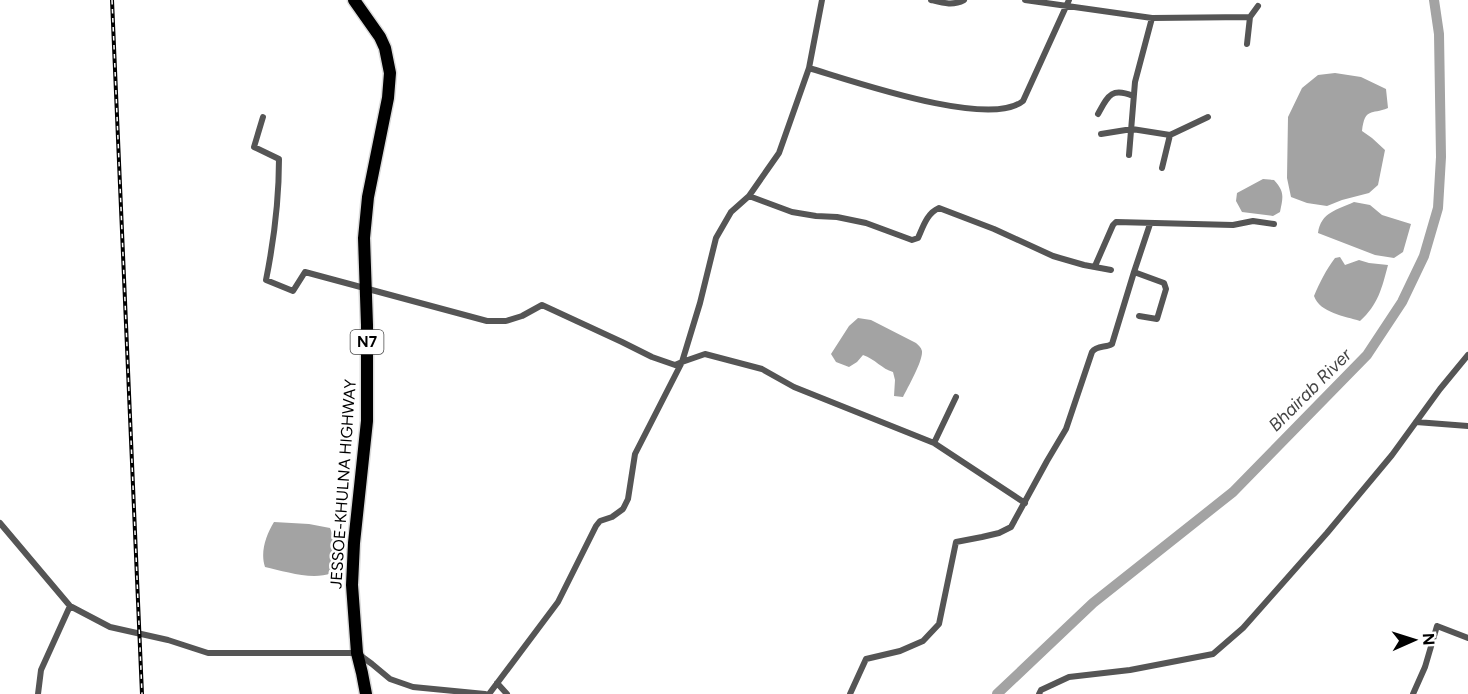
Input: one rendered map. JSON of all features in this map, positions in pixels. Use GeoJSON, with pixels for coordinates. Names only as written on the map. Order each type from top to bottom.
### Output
{"type":"FeatureCollection","features":[{"type":"Feature","properties":{"kind":"highway","name":"JESSOE-KHULNA HIGHWAY"},"geometry":{"type":"LineString","coordinates":[[354,0],[380,37],[385,48],[390,73],[388,98],[364,223],[367,420],[352,574],[357,653],[366,694]]}},
{"type":"Feature","properties":{"kind":"street"},"geometry":{"type":"LineString","coordinates":[[0,523],[70,606],[110,627],[168,640],[208,653],[357,653],[390,679],[413,687],[487,694],[558,602],[596,526],[623,509],[628,499],[634,454],[682,362],[716,238],[731,212],[749,196],[779,153],[809,68],[822,0]]}},
{"type":"Feature","properties":{"kind":"street"},"geometry":{"type":"LineString","coordinates":[[931,0],[953,4],[964,0]]}},
{"type":"Feature","properties":{"kind":"street"},"geometry":{"type":"LineString","coordinates":[[1025,0],[1067,3],[1152,18],[1250,17]]}},
{"type":"Feature","properties":{"kind":"street"},"geometry":{"type":"LineString","coordinates":[[809,68],[890,93],[961,108],[998,110],[1020,104],[1023,101],[1067,3]]}},
{"type":"Feature","properties":{"kind":"street"},"geometry":{"type":"LineString","coordinates":[[1247,44],[1250,17],[1258,6]]}},
{"type":"Feature","properties":{"kind":"street"},"geometry":{"type":"LineString","coordinates":[[1129,154],[1133,96],[1138,67],[1152,18]]}},
{"type":"Feature","properties":{"kind":"street"},"geometry":{"type":"LineString","coordinates":[[1098,114],[1107,97],[1115,92],[1133,96]]}},
{"type":"Feature","properties":{"kind":"street"},"geometry":{"type":"LineString","coordinates":[[263,117],[254,147],[279,159],[275,226],[266,280],[293,291],[305,272],[487,321],[506,321],[522,316],[542,305],[652,357],[675,365],[705,354],[762,369],[794,387],[934,443],[1025,503]]}},
{"type":"Feature","properties":{"kind":"street"},"geometry":{"type":"LineString","coordinates":[[1101,134],[1132,129],[1170,135],[1208,117]]}},
{"type":"Feature","properties":{"kind":"street"},"geometry":{"type":"LineString","coordinates":[[1162,168],[1170,135]]}},
{"type":"Feature","properties":{"kind":"street"},"geometry":{"type":"LineString","coordinates":[[749,196],[792,212],[837,217],[866,224],[912,240],[918,238],[928,218],[939,208],[994,229],[1053,256],[1111,270]]}},
{"type":"Feature","properties":{"kind":"street"},"geometry":{"type":"LineString","coordinates":[[1095,266],[1114,223],[1233,225],[1253,221],[1274,224]]}},
{"type":"Feature","properties":{"kind":"street"},"geometry":{"type":"LineString","coordinates":[[850,694],[866,659],[900,651],[923,641],[939,624],[956,542],[982,537],[1011,527],[1066,429],[1092,352],[1097,348],[1112,344],[1150,224]]}},
{"type":"Feature","properties":{"kind":"street"},"geometry":{"type":"LineString","coordinates":[[1134,272],[1164,283],[1166,289],[1158,318],[1139,316]]}},
{"type":"Feature","properties":{"kind":"street"},"geometry":{"type":"LineString","coordinates":[[1039,694],[1041,690],[1069,677],[1130,670],[1213,654],[1243,628],[1327,533],[1392,456],[1440,389],[1468,355]]}},
{"type":"Feature","properties":{"kind":"street"},"geometry":{"type":"LineString","coordinates":[[934,443],[956,397]]}},
{"type":"Feature","properties":{"kind":"street"},"geometry":{"type":"LineString","coordinates":[[1416,422],[1468,426]]}},
{"type":"Feature","properties":{"kind":"street"},"geometry":{"type":"LineString","coordinates":[[38,694],[41,670],[70,606]]}},
{"type":"Feature","properties":{"kind":"street"},"geometry":{"type":"LineString","coordinates":[[1413,694],[1425,667],[1437,627],[1468,638]]}},
{"type":"Feature","properties":{"kind":"street"},"geometry":{"type":"LineString","coordinates":[[497,683],[507,694]]}},
{"type":"Feature","properties":{"kind":"shaded area"},"geometry":{"type":"Polygon","coordinates":[[[1335,73],[1361,77],[1386,89],[1388,108],[1370,113],[1363,123],[1362,131],[1385,150],[1378,185],[1369,193],[1327,206],[1307,203],[1291,197],[1287,178],[1288,117],[1302,88],[1318,75],[1335,73]]]}},
{"type":"Feature","properties":{"kind":"shaded area"},"geometry":{"type":"Polygon","coordinates":[[[1263,179],[1274,180],[1282,191],[1280,212],[1273,216],[1242,212],[1236,201],[1237,193],[1263,179]]]}},
{"type":"Feature","properties":{"kind":"shaded area"},"geometry":{"type":"Polygon","coordinates":[[[1354,202],[1370,205],[1382,215],[1411,224],[1403,252],[1394,258],[1375,255],[1318,233],[1322,220],[1326,216],[1354,202]]]}},
{"type":"Feature","properties":{"kind":"shaded area"},"geometry":{"type":"Polygon","coordinates":[[[1340,257],[1345,265],[1359,260],[1388,265],[1375,302],[1360,321],[1327,310],[1317,302],[1314,296],[1335,258],[1340,257]]]}},
{"type":"Feature","properties":{"kind":"shaded area"},"geometry":{"type":"Polygon","coordinates":[[[858,318],[871,320],[916,343],[921,348],[920,361],[903,397],[894,396],[893,372],[863,355],[849,367],[836,362],[831,354],[849,326],[858,318]]]}},
{"type":"Feature","properties":{"kind":"shaded area"},"geometry":{"type":"Polygon","coordinates":[[[274,522],[330,528],[336,550],[331,573],[307,576],[265,567],[263,555],[265,544],[274,522]]]}},
{"type":"Feature","properties":{"kind":"waterway","name":"Bhairab River"},"geometry":{"type":"LineString","coordinates":[[997,694],[1093,603],[1233,492],[1367,355],[1402,302],[1424,256],[1438,208],[1441,157],[1439,34],[1434,0]]}},
{"type":"Feature","properties":{"kind":"railway"},"geometry":{"type":"LineString","coordinates":[[112,0],[142,694]]}}]}
